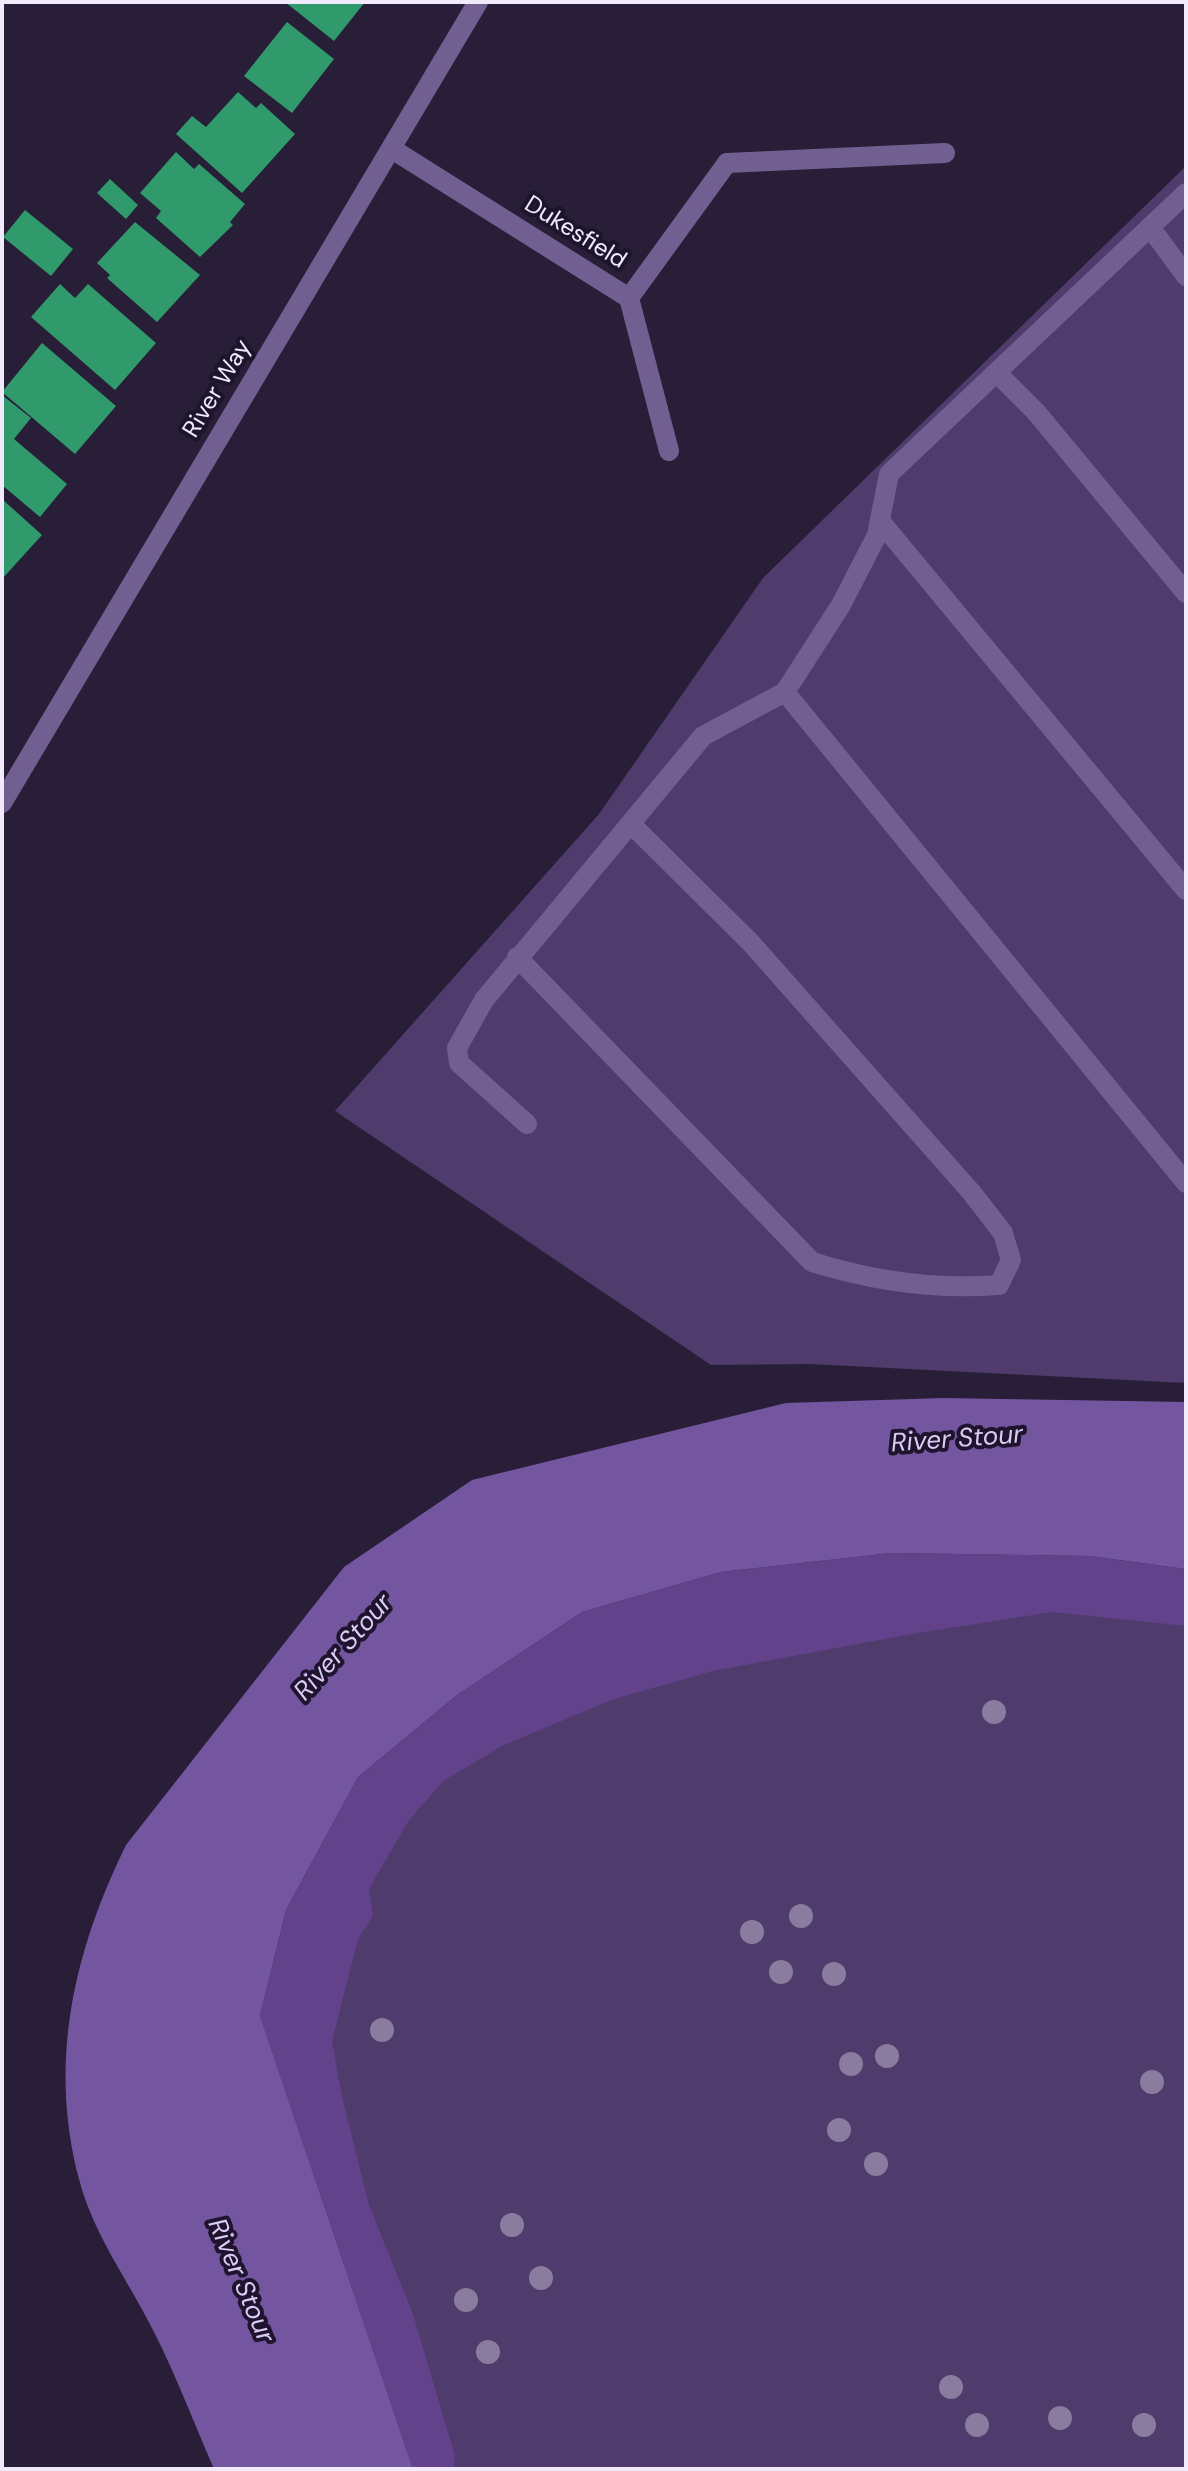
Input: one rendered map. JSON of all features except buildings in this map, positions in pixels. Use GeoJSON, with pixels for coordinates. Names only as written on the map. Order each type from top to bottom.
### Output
{"type":"FeatureCollection","features":[{"type":"Feature","properties":{"kind":"street","name":"River Way"},"geometry":{"type":"LineString","coordinates":[[2,803],[478,2]]}},
{"type":"Feature","properties":{"kind":"street","name":"Dukesfield"},"geometry":{"type":"LineString","coordinates":[[392,149],[629,298],[727,163],[945,153]]}},
{"type":"Feature","properties":{"kind":"street"},"geometry":{"type":"LineString","coordinates":[[527,1124],[459,1063],[457,1048],[484,1000],[703,736],[785,692],[841,605],[877,535],[889,474],[1186,193]]}},
{"type":"Feature","properties":{"kind":"street"},"geometry":{"type":"LineString","coordinates":[[1150,227],[1186,276]]}},
{"type":"Feature","properties":{"kind":"street"},"geometry":{"type":"LineString","coordinates":[[629,298],[669,451]]}},
{"type":"Feature","properties":{"kind":"street"},"geometry":{"type":"LineString","coordinates":[[997,373],[1036,412],[1186,593]]}},
{"type":"Feature","properties":{"kind":"street"},"geometry":{"type":"LineString","coordinates":[[880,521],[1186,890]]}},
{"type":"Feature","properties":{"kind":"street"},"geometry":{"type":"LineString","coordinates":[[785,692],[1186,1183]]}},
{"type":"Feature","properties":{"kind":"street"},"geometry":{"type":"LineString","coordinates":[[517,957],[812,1262],[864,1278],[925,1286],[999,1285],[1011,1260],[1003,1233],[972,1193],[751,943],[632,825]]}},
{"type":"Feature","properties":{"kind":"shaded area"},"geometry":{"type":"Polygon","coordinates":[[[1186,166],[1186,1383],[809,1364],[711,1365],[335,1111],[599,814],[763,578],[1186,166]]]}},
{"type":"Feature","properties":{"kind":"shaded area"},"geometry":{"type":"Polygon","coordinates":[[[892,1553],[1089,1556],[1186,1569],[1186,1626],[1052,1612],[713,1671],[614,1699],[504,1745],[443,1781],[409,1820],[369,1889],[373,1916],[358,1939],[332,2041],[341,2092],[369,2205],[413,2314],[455,2456],[453,2469],[413,2469],[260,2016],[286,1910],[358,1777],[457,1695],[582,1612],[721,1572],[892,1553]]]}},
{"type":"Feature","properties":{"kind":"shaded area"},"geometry":{"type":"Polygon","coordinates":[[[1186,1569],[1186,2469],[413,2469],[260,2016],[457,1695],[1186,1569]]]}},
{"type":"Feature","properties":{"kind":"water","name":"River Stour"},"geometry":{"type":"Polygon","coordinates":[[[943,1398],[1186,1402],[1186,1569],[1089,1556],[892,1553],[721,1572],[582,1612],[457,1695],[358,1777],[286,1910],[260,2016],[413,2469],[214,2469],[161,2347],[93,2219],[79,2179],[70,2135],[66,2092],[71,2008],[92,1925],[126,1845],[344,1567],[472,1480],[786,1403],[943,1398]]]}}]}
